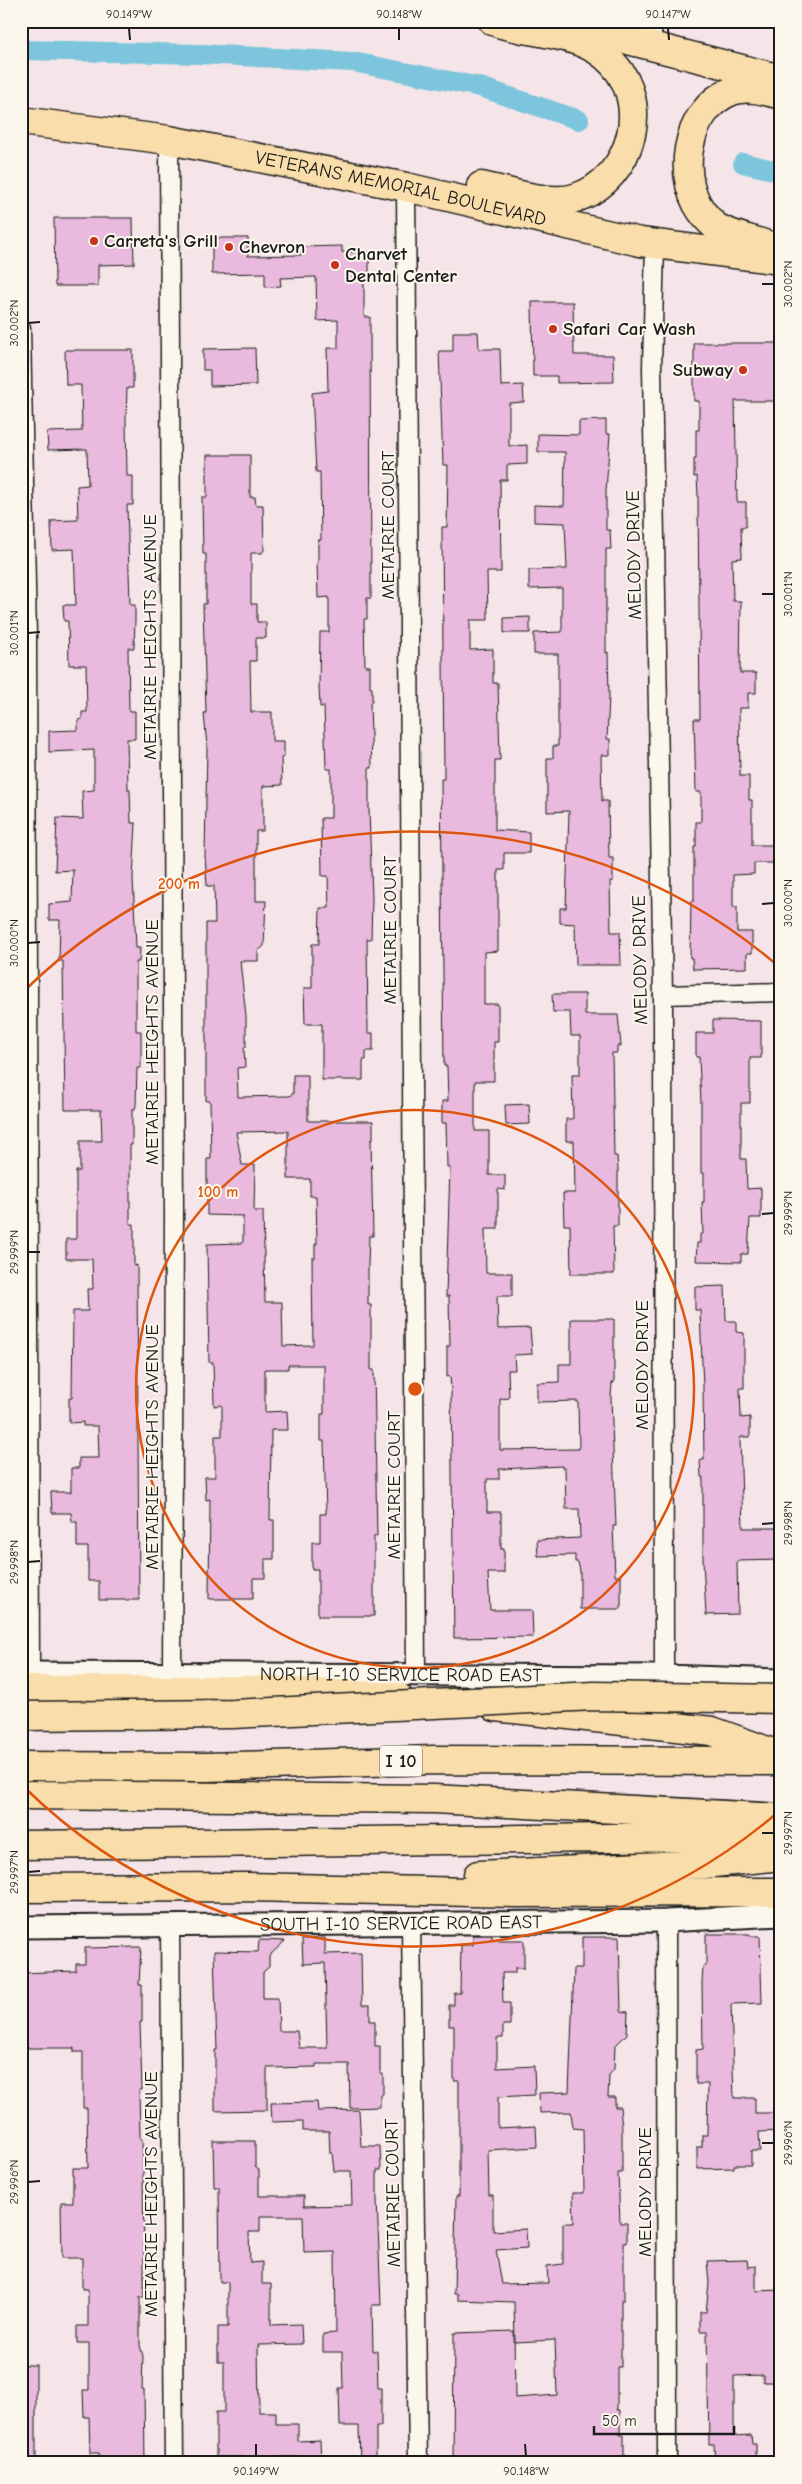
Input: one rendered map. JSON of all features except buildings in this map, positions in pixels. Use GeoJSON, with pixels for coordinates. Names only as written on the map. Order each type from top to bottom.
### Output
{"type":"FeatureCollection","features":[{"type":"Feature","properties":{"kind":"main road"},"geometry":{"type":"LineString","coordinates":[[406,187],[425,180],[446,178],[549,200],[574,198],[597,186],[620,164],[632,136],[633,111],[626,83],[605,56],[574,39],[493,21]]}},
{"type":"Feature","properties":{"kind":"main road"},"geometry":{"type":"LineString","coordinates":[[555,21],[652,34],[781,79]]}},
{"type":"Feature","properties":{"kind":"main road"},"geometry":{"type":"LineString","coordinates":[[781,95],[755,88],[732,90],[712,104],[696,124],[688,156],[688,183],[700,210],[717,228],[781,249]]}},
{"type":"Feature","properties":{"kind":"main road","name":"VETERANS MEMORIAL BOULEVARD"},"geometry":{"type":"LineString","coordinates":[[21,120],[169,140],[406,187],[655,244],[781,260]]}},
{"type":"Feature","properties":{"kind":"main road"},"geometry":{"type":"LineString","coordinates":[[24,1679],[456,1700],[530,1712],[712,1731],[781,1756]]}},
{"type":"Feature","properties":{"kind":"main road"},"geometry":{"type":"LineString","coordinates":[[21,1716],[233,1714],[594,1696],[781,1699]]}},
{"type":"Feature","properties":{"kind":"main road","name":"I 10"},"geometry":{"type":"LineString","coordinates":[[21,1766],[207,1767],[433,1760],[781,1761]]}},
{"type":"Feature","properties":{"kind":"main road"},"geometry":{"type":"LineString","coordinates":[[24,1795],[434,1799],[781,1818]]}},
{"type":"Feature","properties":{"kind":"main road"},"geometry":{"type":"LineString","coordinates":[[21,1845],[781,1836]]}},
{"type":"Feature","properties":{"kind":"main road"},"geometry":{"type":"LineString","coordinates":[[247,1888],[704,1864],[781,1856]]}},
{"type":"Feature","properties":{"kind":"main road"},"geometry":{"type":"LineString","coordinates":[[21,1888],[247,1888],[516,1893],[781,1892]]}},
{"type":"Feature","properties":{"kind":"street","name":"METAIRIE HEIGHTS AVENUE"},"geometry":{"type":"LineString","coordinates":[[169,140],[174,1204],[172,1674]]}},
{"type":"Feature","properties":{"kind":"street","name":"METAIRIE COURT"},"geometry":{"type":"LineString","coordinates":[[406,187],[416,1674]]}},
{"type":"Feature","properties":{"kind":"street","name":"MELODY DRIVE"},"geometry":{"type":"LineString","coordinates":[[655,244],[652,368],[663,995],[664,1676]]}},
{"type":"Feature","properties":{"kind":"street"},"geometry":{"type":"LineString","coordinates":[[21,328],[27,637],[24,1679]]}},
{"type":"Feature","properties":{"kind":"street"},"geometry":{"type":"LineString","coordinates":[[663,995],[781,992]]}},
{"type":"Feature","properties":{"kind":"street","name":"NORTH I-10 SERVICE ROAD EAST"},"geometry":{"type":"LineString","coordinates":[[24,1679],[172,1674],[416,1674],[664,1676],[781,1680]]}},
{"type":"Feature","properties":{"kind":"street","name":"SOUTH I-10 SERVICE ROAD EAST"},"geometry":{"type":"LineString","coordinates":[[21,1927],[666,1921],[781,1915]]}},
{"type":"Feature","properties":{"kind":"street","name":"MELODY DRIVE"},"geometry":{"type":"LineString","coordinates":[[666,1921],[667,2463]]}},
{"type":"Feature","properties":{"kind":"street","name":"METAIRIE COURT"},"geometry":{"type":"LineString","coordinates":[[411,1923],[418,2463]]}},
{"type":"Feature","properties":{"kind":"street","name":"METAIRIE HEIGHTS AVENUE"},"geometry":{"type":"LineString","coordinates":[[170,1925],[174,2463]]}},
{"type":"Feature","properties":{"kind":"waterway"},"geometry":{"type":"LineString","coordinates":[[21,50],[200,54],[353,62],[480,87],[579,120]]}},
{"type":"Feature","properties":{"kind":"waterway"},"geometry":{"type":"LineString","coordinates":[[743,163],[781,172]]}},
{"type":"Feature","properties":{"kind":"place","name":"Carreta's Grill"},"geometry":{"type":"Point","coordinates":[94,241]}},
{"type":"Feature","properties":{"kind":"place","name":"Chevron"},"geometry":{"type":"Point","coordinates":[229,247]}},
{"type":"Feature","properties":{"kind":"place","name":"Charvet Dental Center"},"geometry":{"type":"Point","coordinates":[335,265]}},
{"type":"Feature","properties":{"kind":"place","name":"Safari Car Wash"},"geometry":{"type":"Point","coordinates":[553,329]}},
{"type":"Feature","properties":{"kind":"place","name":"Subway"},"geometry":{"type":"Point","coordinates":[743,370]}}]}
